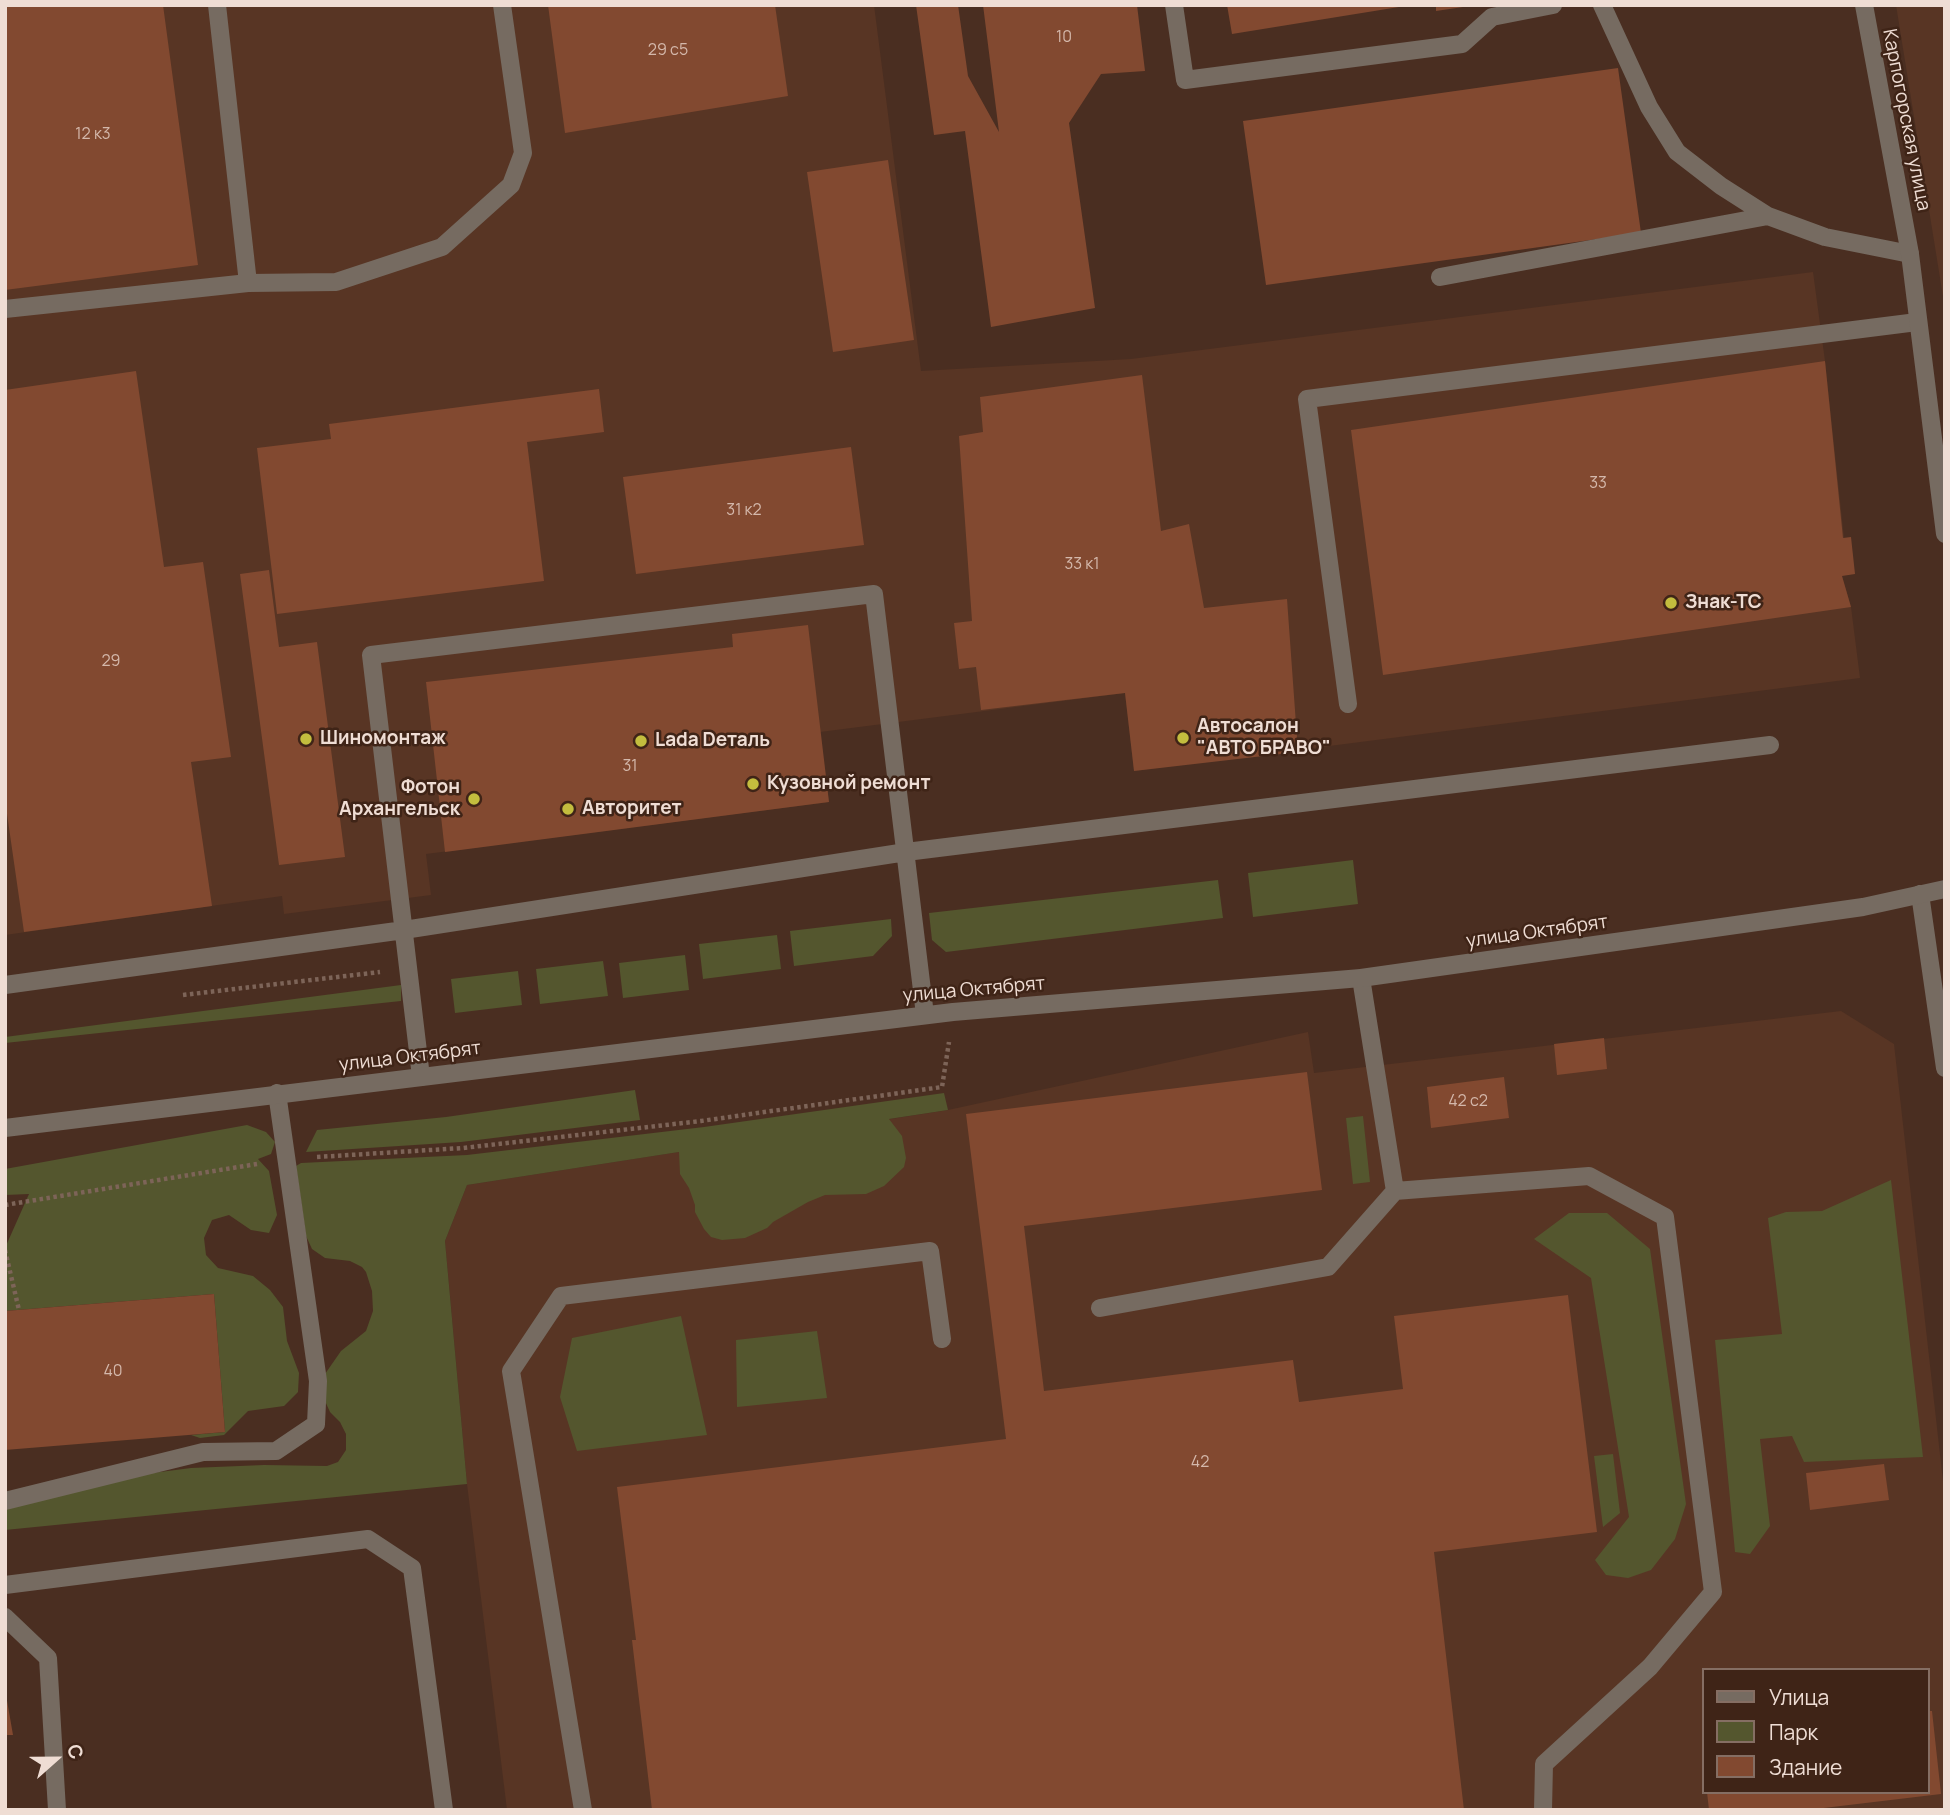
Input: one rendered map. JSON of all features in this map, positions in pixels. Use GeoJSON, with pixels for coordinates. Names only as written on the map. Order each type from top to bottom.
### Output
{"type":"FeatureCollection","features":[{"type":"Feature","properties":{"kind":"street"},"geometry":{"type":"LineString","coordinates":[[217,5],[248,282]]}},
{"type":"Feature","properties":{"kind":"street"},"geometry":{"type":"LineString","coordinates":[[5,309],[248,282],[336,282],[442,247],[512,185],[523,153],[502,5]]}},
{"type":"Feature","properties":{"kind":"street"},"geometry":{"type":"LineString","coordinates":[[1174,5],[1185,80],[1462,44],[1492,17],[1553,5]]}},
{"type":"Feature","properties":{"kind":"street"},"geometry":{"type":"LineString","coordinates":[[1602,5],[1649,107],[1677,152],[1721,186],[1768,216],[1825,237],[1910,254]]}},
{"type":"Feature","properties":{"kind":"street","name":"Карпогорская улица"},"geometry":{"type":"LineString","coordinates":[[1864,5],[1910,254],[1945,534]]}},
{"type":"Feature","properties":{"kind":"street"},"geometry":{"type":"LineString","coordinates":[[1440,277],[1768,216]]}},
{"type":"Feature","properties":{"kind":"street"},"geometry":{"type":"LineString","coordinates":[[1348,704],[1307,399],[1917,322]]}},
{"type":"Feature","properties":{"kind":"street"},"geometry":{"type":"LineString","coordinates":[[421,1077],[371,655],[874,594],[925,1015]]}},
{"type":"Feature","properties":{"kind":"street"},"geometry":{"type":"LineString","coordinates":[[5,985],[404,930],[906,852],[1770,745]]}},
{"type":"Feature","properties":{"kind":"street","name":"улица Октябрят"},"geometry":{"type":"LineString","coordinates":[[5,1128],[925,1015],[1361,978],[1863,907],[1945,889]]}},
{"type":"Feature","properties":{"kind":"street"},"geometry":{"type":"LineString","coordinates":[[1920,894],[1945,1068]]}},
{"type":"Feature","properties":{"kind":"street"},"geometry":{"type":"LineString","coordinates":[[1361,978],[1395,1191]]}},
{"type":"Feature","properties":{"kind":"street"},"geometry":{"type":"LineString","coordinates":[[5,1501],[203,1452],[276,1451],[316,1424],[318,1381],[277,1093]]}},
{"type":"Feature","properties":{"kind":"street"},"geometry":{"type":"LineString","coordinates":[[1100,1308],[1328,1267],[1395,1191],[1589,1176],[1665,1217],[1713,1592],[1650,1667],[1544,1764],[1543,1810]]}},
{"type":"Feature","properties":{"kind":"street"},"geometry":{"type":"LineString","coordinates":[[583,1810],[512,1371],[561,1296],[930,1251],[942,1339]]}},
{"type":"Feature","properties":{"kind":"street"},"geometry":{"type":"LineString","coordinates":[[5,1585],[368,1539],[412,1568],[444,1810]]}},
{"type":"Feature","properties":{"kind":"street"},"geometry":{"type":"LineString","coordinates":[[5,1617],[48,1658],[57,1810]]}},
{"type":"Feature","properties":{"kind":"path"},"geometry":{"type":"LineString","coordinates":[[172,996],[408,969]]}},
{"type":"Feature","properties":{"kind":"path"},"geometry":{"type":"LineString","coordinates":[[5,1205],[286,1159],[463,1148],[701,1121],[942,1087],[953,1012]]}},
{"type":"Feature","properties":{"kind":"path"},"geometry":{"type":"LineString","coordinates":[[5,1250],[19,1310]]}},
{"type":"Feature","properties":{"kind":"shaded area"},"geometry":{"type":"Polygon","coordinates":[[[5,5],[874,5],[921,371],[1131,359],[1813,272],[1844,538],[1842,576],[1851,607],[1860,678],[1134,771],[1125,693],[820,732],[829,802],[426,854],[431,895],[284,914],[282,896],[5,935],[5,5]]]}},
{"type":"Feature","properties":{"kind":"shaded area"},"geometry":{"type":"Polygon","coordinates":[[[1896,5],[1945,5],[1945,309],[1896,5]]]}},
{"type":"Feature","properties":{"kind":"shaded area"},"geometry":{"type":"Polygon","coordinates":[[[1841,1011],[1894,1044],[1945,1499],[1945,1810],[507,1810],[467,1484],[445,1241],[467,1185],[948,1110],[1308,1032],[1314,1073],[1841,1011]]]}},
{"type":"Feature","properties":{"kind":"green space"},"geometry":{"type":"Polygon","coordinates":[[[1353,860],[1358,904],[1253,917],[1248,873],[1353,860]]]}},
{"type":"Feature","properties":{"kind":"green space"},"geometry":{"type":"Polygon","coordinates":[[[1218,880],[1223,918],[946,952],[932,940],[929,913],[1218,880]]]}},
{"type":"Feature","properties":{"kind":"green space"},"geometry":{"type":"Polygon","coordinates":[[[891,919],[892,936],[873,956],[794,966],[790,931],[891,919]]]}},
{"type":"Feature","properties":{"kind":"green space"},"geometry":{"type":"Polygon","coordinates":[[[777,935],[781,969],[703,979],[699,944],[777,935]]]}},
{"type":"Feature","properties":{"kind":"green space"},"geometry":{"type":"Polygon","coordinates":[[[685,955],[689,990],[623,998],[619,963],[685,955]]]}},
{"type":"Feature","properties":{"kind":"green space"},"geometry":{"type":"Polygon","coordinates":[[[603,961],[608,996],[540,1004],[536,969],[603,961]]]}},
{"type":"Feature","properties":{"kind":"green space"},"geometry":{"type":"Polygon","coordinates":[[[518,971],[522,1005],[455,1013],[451,979],[518,971]]]}},
{"type":"Feature","properties":{"kind":"green space"},"geometry":{"type":"Polygon","coordinates":[[[401,985],[401,1001],[5,1043],[5,1037],[401,985]]]}},
{"type":"Feature","properties":{"kind":"green space"},"geometry":{"type":"Polygon","coordinates":[[[635,1090],[640,1120],[461,1142],[306,1152],[317,1130],[446,1117],[635,1090]]]}},
{"type":"Feature","properties":{"kind":"green space"},"geometry":{"type":"Polygon","coordinates":[[[944,1093],[948,1110],[889,1119],[902,1136],[906,1158],[904,1167],[884,1186],[866,1194],[825,1195],[745,1238],[722,1240],[711,1237],[704,1229],[695,1212],[689,1188],[680,1174],[679,1152],[467,1185],[445,1241],[467,1484],[5,1530],[5,1492],[191,1468],[327,1466],[338,1462],[346,1450],[346,1434],[325,1401],[325,1374],[341,1351],[366,1331],[373,1311],[372,1291],[362,1267],[350,1261],[325,1258],[312,1249],[306,1236],[296,1166],[301,1163],[467,1155],[704,1127],[944,1093]]]}},
{"type":"Feature","properties":{"kind":"green space"},"geometry":{"type":"Polygon","coordinates":[[[1363,1116],[1370,1182],[1353,1184],[1346,1118],[1363,1116]]]}},
{"type":"Feature","properties":{"kind":"green space"},"geometry":{"type":"Polygon","coordinates":[[[247,1125],[266,1132],[275,1142],[271,1154],[258,1159],[269,1171],[277,1215],[269,1233],[251,1230],[229,1215],[212,1220],[204,1238],[206,1255],[218,1268],[253,1276],[270,1290],[283,1307],[287,1341],[299,1373],[298,1392],[284,1406],[248,1411],[224,1435],[200,1438],[191,1435],[225,1432],[214,1294],[5,1311],[5,1248],[29,1194],[5,1195],[5,1169],[247,1125]]]}},
{"type":"Feature","properties":{"kind":"green space"},"geometry":{"type":"Polygon","coordinates":[[[1891,1180],[1923,1457],[1804,1462],[1792,1436],[1760,1439],[1770,1526],[1750,1554],[1735,1552],[1715,1340],[1782,1334],[1768,1218],[1786,1212],[1822,1211],[1891,1180]]]}},
{"type":"Feature","properties":{"kind":"green space"},"geometry":{"type":"Polygon","coordinates":[[[1569,1213],[1607,1213],[1650,1249],[1686,1504],[1675,1539],[1651,1570],[1628,1578],[1606,1575],[1595,1560],[1629,1517],[1591,1278],[1534,1239],[1569,1213]]]}},
{"type":"Feature","properties":{"kind":"green space"},"geometry":{"type":"Polygon","coordinates":[[[681,1316],[707,1435],[577,1451],[560,1397],[572,1338],[681,1316]]]}},
{"type":"Feature","properties":{"kind":"green space"},"geometry":{"type":"Polygon","coordinates":[[[817,1331],[827,1398],[737,1407],[736,1340],[817,1331]]]}},
{"type":"Feature","properties":{"kind":"green space"},"geometry":{"type":"Polygon","coordinates":[[[1613,1454],[1620,1513],[1603,1527],[1594,1456],[1613,1454]]]}},
{"type":"Feature","properties":{"kind":"building"},"geometry":{"type":"Polygon","coordinates":[[[5,5],[163,5],[198,265],[5,290],[5,5]]]}},
{"type":"Feature","properties":{"kind":"building"},"geometry":{"type":"Polygon","coordinates":[[[548,5],[775,5],[788,96],[565,133],[548,5]]]}},
{"type":"Feature","properties":{"kind":"building"},"geometry":{"type":"Polygon","coordinates":[[[916,5],[958,5],[968,76],[999,132],[983,5],[1137,5],[1145,71],[1101,74],[1069,123],[1095,308],[991,327],[965,131],[934,135],[916,5]]]}},
{"type":"Feature","properties":{"kind":"building"},"geometry":{"type":"Polygon","coordinates":[[[1227,5],[1398,5],[1399,7],[1232,34],[1227,5]]]}},
{"type":"Feature","properties":{"kind":"building"},"geometry":{"type":"Polygon","coordinates":[[[1436,5],[1463,5],[1463,7],[1436,11],[1436,5]]]}},
{"type":"Feature","properties":{"kind":"building"},"geometry":{"type":"Polygon","coordinates":[[[1618,68],[1641,233],[1266,285],[1243,121],[1618,68]]]}},
{"type":"Feature","properties":{"kind":"building"},"geometry":{"type":"Polygon","coordinates":[[[888,160],[914,340],[833,352],[807,172],[888,160]]]}},
{"type":"Feature","properties":{"kind":"building"},"geometry":{"type":"Polygon","coordinates":[[[1825,361],[1843,538],[1851,537],[1855,574],[1842,576],[1851,607],[1383,675],[1351,430],[1825,361]]]}},
{"type":"Feature","properties":{"kind":"building"},"geometry":{"type":"Polygon","coordinates":[[[136,371],[164,567],[203,562],[231,757],[191,762],[212,906],[24,932],[5,800],[5,390],[136,371]]]}},
{"type":"Feature","properties":{"kind":"building"},"geometry":{"type":"Polygon","coordinates":[[[1142,375],[1161,531],[1189,524],[1204,608],[1287,599],[1298,752],[1134,771],[1125,693],[981,710],[976,667],[959,669],[954,623],[972,621],[959,436],[983,432],[980,397],[1142,375]]]}},
{"type":"Feature","properties":{"kind":"building"},"geometry":{"type":"Polygon","coordinates":[[[599,389],[604,432],[527,442],[544,581],[277,614],[257,448],[331,439],[329,424],[599,389]]]}},
{"type":"Feature","properties":{"kind":"building"},"geometry":{"type":"Polygon","coordinates":[[[851,447],[864,545],[636,574],[623,477],[851,447]]]}},
{"type":"Feature","properties":{"kind":"building"},"geometry":{"type":"Polygon","coordinates":[[[269,570],[279,647],[317,642],[345,857],[279,865],[240,574],[269,570]]]}},
{"type":"Feature","properties":{"kind":"building"},"geometry":{"type":"Polygon","coordinates":[[[808,625],[829,802],[445,852],[426,682],[733,647],[732,634],[808,625]]]}},
{"type":"Feature","properties":{"kind":"building"},"geometry":{"type":"Polygon","coordinates":[[[1604,1038],[1607,1069],[1557,1075],[1554,1044],[1604,1038]]]}},
{"type":"Feature","properties":{"kind":"building"},"geometry":{"type":"Polygon","coordinates":[[[1307,1072],[1322,1190],[1024,1226],[1044,1391],[1293,1360],[1299,1402],[1403,1389],[1394,1316],[1568,1295],[1597,1532],[1434,1552],[1464,1810],[652,1810],[632,1640],[636,1640],[617,1487],[1006,1439],[966,1114],[1307,1072]]]}},
{"type":"Feature","properties":{"kind":"building"},"geometry":{"type":"Polygon","coordinates":[[[1504,1077],[1509,1118],[1431,1128],[1427,1087],[1504,1077]]]}},
{"type":"Feature","properties":{"kind":"building"},"geometry":{"type":"Polygon","coordinates":[[[214,1294],[225,1432],[5,1450],[5,1311],[214,1294]]]}},
{"type":"Feature","properties":{"kind":"building"},"geometry":{"type":"Polygon","coordinates":[[[1884,1464],[1889,1500],[1810,1510],[1806,1473],[1884,1464]]]}},
{"type":"Feature","properties":{"kind":"building"},"geometry":{"type":"Polygon","coordinates":[[[5,1689],[13,1735],[5,1735],[5,1689]]]}},
{"type":"Feature","properties":{"kind":"building"},"geometry":{"type":"Polygon","coordinates":[[[1929,1711],[1932,1711],[1941,1794],[1807,1810],[1709,1810],[1707,1794],[1929,1794],[1929,1711]]]}},
{"type":"Feature","properties":{"kind":"place","name":"Знак-ТС"},"geometry":{"type":"Point","coordinates":[1671,603]}},
{"type":"Feature","properties":{"kind":"place","name":"Автосалон \"АВТО БРАВО\""},"geometry":{"type":"Point","coordinates":[1183,738]}},
{"type":"Feature","properties":{"kind":"place","name":"Шиномонтаж"},"geometry":{"type":"Point","coordinates":[306,739]}},
{"type":"Feature","properties":{"kind":"place","name":"Lada Dеталь"},"geometry":{"type":"Point","coordinates":[641,741]}},
{"type":"Feature","properties":{"kind":"place","name":"Кузовной ремонт"},"geometry":{"type":"Point","coordinates":[753,784]}},
{"type":"Feature","properties":{"kind":"place","name":"Фотон Архангельск"},"geometry":{"type":"Point","coordinates":[474,799]}},
{"type":"Feature","properties":{"kind":"place","name":"Авторитет"},"geometry":{"type":"Point","coordinates":[568,809]}}]}
